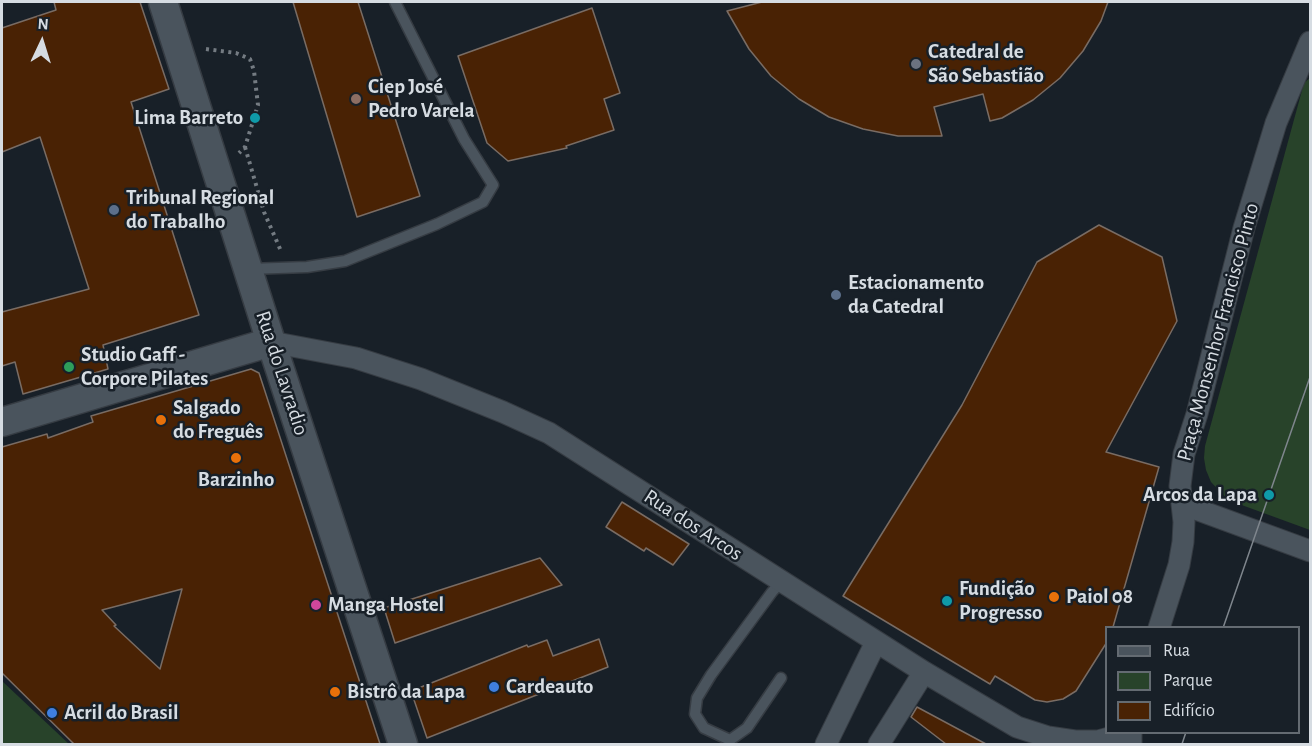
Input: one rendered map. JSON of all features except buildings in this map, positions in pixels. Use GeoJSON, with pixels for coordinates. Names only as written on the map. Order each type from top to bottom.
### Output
{"type":"FeatureCollection","features":[{"type":"Feature","properties":{"kind":"street","name":"Rua do Lavradio"},"geometry":{"type":"LineString","coordinates":[[163,2],[271,342],[403,744]]}},
{"type":"Feature","properties":{"kind":"street","name":"Praça Monsenhor Francisco Pinto"},"geometry":{"type":"LineString","coordinates":[[1159,626],[1179,565],[1184,522],[1180,486],[1184,454],[1197,414],[1244,228],[1276,123],[1311,42]]}},
{"type":"Feature","properties":{"kind":"street"},"geometry":{"type":"LineString","coordinates":[[2,422],[271,342]]}},
{"type":"Feature","properties":{"kind":"street","name":"Rua dos Arcos"},"geometry":{"type":"LineString","coordinates":[[271,342],[356,358],[421,379],[549,433],[876,642],[1017,726],[1047,737],[1098,741],[1116,734]]}},
{"type":"Feature","properties":{"kind":"street"},"geometry":{"type":"LineString","coordinates":[[1182,504],[1311,551]]}},
{"type":"Feature","properties":{"kind":"street"},"geometry":{"type":"LineString","coordinates":[[826,744],[876,642]]}},
{"type":"Feature","properties":{"kind":"street"},"geometry":{"type":"LineString","coordinates":[[879,744],[924,672]]}},
{"type":"Feature","properties":{"kind":"lane"},"geometry":{"type":"LineString","coordinates":[[249,269],[308,267],[345,261],[437,224],[483,202],[493,185],[464,139],[394,2]]}},
{"type":"Feature","properties":{"kind":"lane"},"geometry":{"type":"LineString","coordinates":[[781,678],[747,728],[730,740],[704,728],[696,714],[697,698],[711,675],[782,581]]}},
{"type":"Feature","properties":{"kind":"path"},"geometry":{"type":"LineString","coordinates":[[217,171],[245,147],[258,105],[250,58],[236,52],[218,50]]}},
{"type":"Feature","properties":{"kind":"path"},"geometry":{"type":"LineString","coordinates":[[245,147],[264,213],[288,267]]}},
{"type":"Feature","properties":{"kind":"green space"},"geometry":{"type":"Polygon","coordinates":[[[1310,78],[1310,530],[1228,500],[1211,482],[1204,458],[1205,446],[1304,83],[1310,78]]]}},
{"type":"Feature","properties":{"kind":"green space"},"geometry":{"type":"Polygon","coordinates":[[[2,681],[69,744],[2,744],[2,681]]]}},
{"type":"Feature","properties":{"kind":"tram line"},"geometry":{"type":"LineString","coordinates":[[1224,626],[1310,377]]}},
{"type":"Feature","properties":{"kind":"tram line"},"geometry":{"type":"LineString","coordinates":[[1182,744],[1185,734]]}},
{"type":"Feature","properties":{"kind":"place","name":"Catedral de São Sebastião"},"geometry":{"type":"Point","coordinates":[916,64]}},
{"type":"Feature","properties":{"kind":"place","name":"Ciep José Pedro Varela"},"geometry":{"type":"Point","coordinates":[356,99]}},
{"type":"Feature","properties":{"kind":"place","name":"Lima Barreto"},"geometry":{"type":"Point","coordinates":[255,118]}},
{"type":"Feature","properties":{"kind":"place","name":"Tribunal Regional do Trabalho"},"geometry":{"type":"Point","coordinates":[114,210]}},
{"type":"Feature","properties":{"kind":"place","name":"Estacionamento da Catedral"},"geometry":{"type":"Point","coordinates":[836,295]}},
{"type":"Feature","properties":{"kind":"place","name":"Studio Gaff - Corpore Pilates"},"geometry":{"type":"Point","coordinates":[69,367]}},
{"type":"Feature","properties":{"kind":"place","name":"Salgado do Freguês"},"geometry":{"type":"Point","coordinates":[161,420]}},
{"type":"Feature","properties":{"kind":"place","name":"Barzinho"},"geometry":{"type":"Point","coordinates":[236,458]}},
{"type":"Feature","properties":{"kind":"place","name":"Arcos da Lapa"},"geometry":{"type":"Point","coordinates":[1269,495]}},
{"type":"Feature","properties":{"kind":"place","name":"Paiol 08"},"geometry":{"type":"Point","coordinates":[1054,597]}},
{"type":"Feature","properties":{"kind":"place","name":"Fundição Progresso"},"geometry":{"type":"Point","coordinates":[947,601]}},
{"type":"Feature","properties":{"kind":"place","name":"Manga Hostel"},"geometry":{"type":"Point","coordinates":[316,605]}},
{"type":"Feature","properties":{"kind":"place","name":"Cardeauto"},"geometry":{"type":"Point","coordinates":[494,687]}},
{"type":"Feature","properties":{"kind":"place","name":"Bistrô da Lapa"},"geometry":{"type":"Point","coordinates":[335,692]}},
{"type":"Feature","properties":{"kind":"place","name":"Acril do Brasil"},"geometry":{"type":"Point","coordinates":[52,713]}}]}
